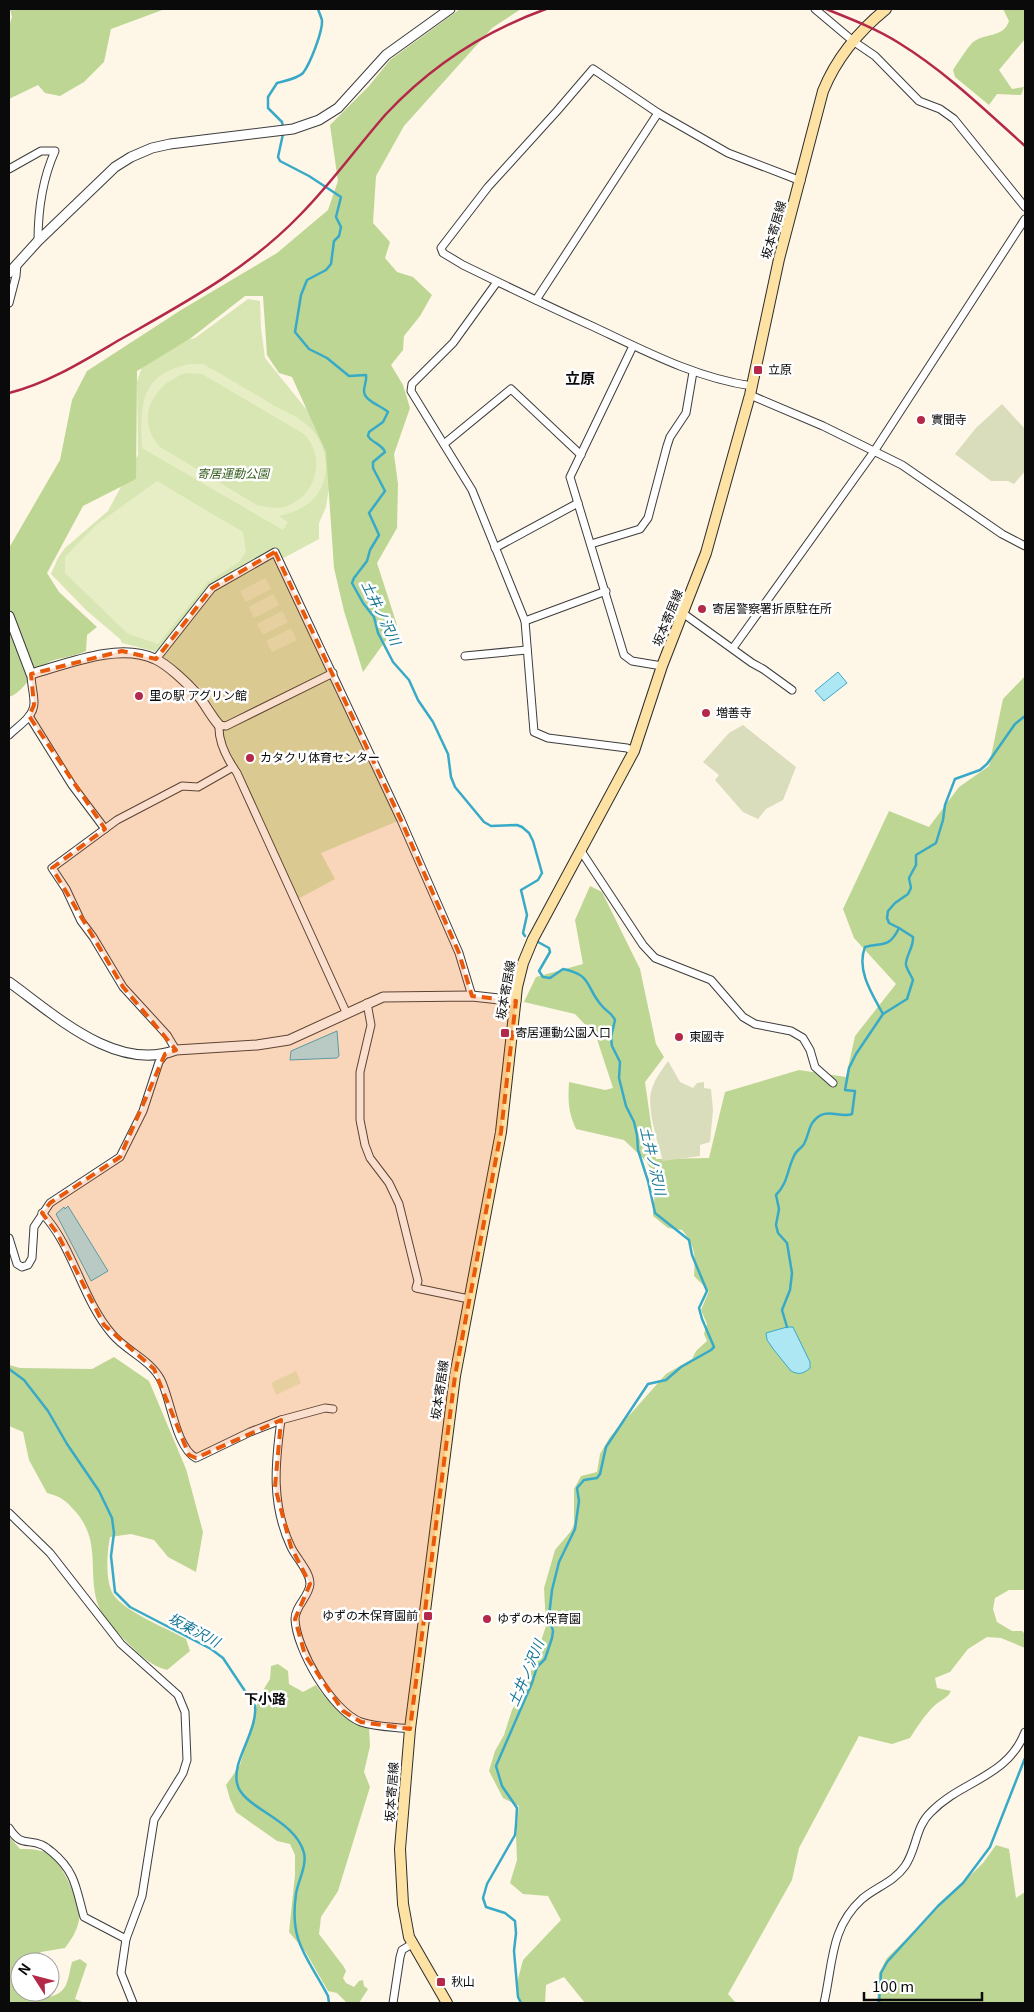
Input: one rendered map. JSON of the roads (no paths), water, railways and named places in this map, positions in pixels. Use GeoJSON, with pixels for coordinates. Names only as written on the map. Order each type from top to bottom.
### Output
{"type":"FeatureCollection","features":[{"type":"Feature","properties":{"kind":"main road","name":"坂本寄居線"},"geometry":{"type":"LineString","coordinates":[[447,2003],[412,1944],[404,1912],[400,1859],[410,1729],[453,1385],[500,1132],[520,974],[526,955],[634,751],[662,666],[684,614],[706,553],[751,391],[779,259],[801,181],[823,91],[834,68],[853,41],[886,9]]}},
{"type":"Feature","properties":{"kind":"street"},"geometry":{"type":"LineString","coordinates":[[9,273],[38,241],[115,167],[131,157],[152,148],[170,144],[293,129],[305,126],[329,115],[386,55],[450,9]]}},
{"type":"Feature","properties":{"kind":"street"},"geometry":{"type":"LineString","coordinates":[[815,9],[853,41],[875,56],[919,101],[940,109],[954,119],[1025,207]]}},
{"type":"Feature","properties":{"kind":"street"},"geometry":{"type":"LineString","coordinates":[[801,181],[728,152],[658,113],[593,69],[488,187],[441,248],[443,253],[463,265],[633,346],[693,372],[751,391],[875,450],[902,465],[1002,534],[1025,546]]}},
{"type":"Feature","properties":{"kind":"street"},"geometry":{"type":"LineString","coordinates":[[536,300],[658,113]]}},
{"type":"Feature","properties":{"kind":"street"},"geometry":{"type":"LineString","coordinates":[[9,169],[41,151],[55,151],[45,177],[40,202],[38,241]]}},
{"type":"Feature","properties":{"kind":"street"},"geometry":{"type":"LineString","coordinates":[[733,648],[875,450],[1025,219]]}},
{"type":"Feature","properties":{"kind":"street"},"geometry":{"type":"LineString","coordinates":[[9,303],[17,264]]}},
{"type":"Feature","properties":{"kind":"street"},"geometry":{"type":"LineString","coordinates":[[497,282],[453,343],[412,384],[410,391],[472,490],[525,621],[534,732],[548,738],[627,748],[634,751]]}},
{"type":"Feature","properties":{"kind":"street"},"geometry":{"type":"LineString","coordinates":[[633,346],[570,477],[624,655],[632,661],[662,666]]}},
{"type":"Feature","properties":{"kind":"street"},"geometry":{"type":"LineString","coordinates":[[590,544],[640,530],[648,518],[670,436],[686,413],[693,372]]}},
{"type":"Feature","properties":{"kind":"street"},"geometry":{"type":"LineString","coordinates":[[444,444],[511,389],[581,455]]}},
{"type":"Feature","properties":{"kind":"street"},"geometry":{"type":"LineString","coordinates":[[496,548],[578,503]]}},
{"type":"Feature","properties":{"kind":"street"},"geometry":{"type":"LineString","coordinates":[[156,659],[212,588],[274,552],[333,673],[401,820],[459,953],[472,996]]}},
{"type":"Feature","properties":{"kind":"street"},"geometry":{"type":"LineString","coordinates":[[525,621],[606,591]]}},
{"type":"Feature","properties":{"kind":"street"},"geometry":{"type":"LineString","coordinates":[[684,614],[792,690]]}},
{"type":"Feature","properties":{"kind":"street"},"geometry":{"type":"LineString","coordinates":[[9,616],[31,674],[30,686],[34,704],[29,716],[9,735]]}},
{"type":"Feature","properties":{"kind":"street"},"geometry":{"type":"LineString","coordinates":[[465,656],[528,650]]}},
{"type":"Feature","properties":{"kind":"street"},"geometry":{"type":"LineString","coordinates":[[31,674],[122,651],[142,654],[156,659],[198,695],[219,724],[226,726],[333,673]]}},
{"type":"Feature","properties":{"kind":"street"},"geometry":{"type":"LineString","coordinates":[[29,716],[72,785],[105,829]]}},
{"type":"Feature","properties":{"kind":"street"},"geometry":{"type":"LineString","coordinates":[[219,724],[218,733],[223,748],[238,773],[346,1012]]}},
{"type":"Feature","properties":{"kind":"street"},"geometry":{"type":"LineString","coordinates":[[176,1050],[167,1035],[123,987],[93,937],[81,921],[66,889],[52,868],[117,820],[182,786],[198,787],[233,767]]}},
{"type":"Feature","properties":{"kind":"street"},"geometry":{"type":"LineString","coordinates":[[581,850],[643,945],[655,958],[710,980],[743,1017],[755,1024],[790,1031],[802,1038],[810,1050],[815,1067],[833,1083]]}},
{"type":"Feature","properties":{"kind":"street"},"geometry":{"type":"LineString","coordinates":[[9,982],[91,1040],[107,1047],[132,1053],[165,1054],[176,1050],[257,1045],[289,1040],[346,1012],[383,997],[400,995],[472,996],[516,1001]]}},
{"type":"Feature","properties":{"kind":"street"},"geometry":{"type":"LineString","coordinates":[[367,1003],[370,1025],[360,1072],[360,1120],[365,1145],[370,1158],[389,1183],[399,1204],[418,1281],[416,1288],[469,1299]]}},
{"type":"Feature","properties":{"kind":"street"},"geometry":{"type":"LineString","coordinates":[[9,1238],[17,1264],[22,1267],[28,1266],[32,1258],[34,1227],[50,1202],[120,1157],[143,1111],[159,1062],[165,1054]]}},
{"type":"Feature","properties":{"kind":"street"},"geometry":{"type":"LineString","coordinates":[[42,1212],[58,1233],[95,1311],[104,1325],[113,1336],[154,1369],[162,1382],[176,1426],[189,1455],[196,1458],[281,1420],[325,1408],[333,1409]]}},
{"type":"Feature","properties":{"kind":"street"},"geometry":{"type":"LineString","coordinates":[[281,1420],[275,1466],[275,1487],[291,1547],[304,1568],[310,1584],[305,1598],[296,1612],[295,1619],[305,1655],[314,1672],[343,1711],[361,1722],[410,1729]]}},
{"type":"Feature","properties":{"kind":"street"},"geometry":{"type":"LineString","coordinates":[[9,1513],[50,1553],[121,1644],[178,1695],[185,1712],[187,1760],[183,1773],[154,1820],[142,1896],[126,1939],[120,1973],[133,2003]]}},
{"type":"Feature","properties":{"kind":"street"},"geometry":{"type":"LineString","coordinates":[[824,2003],[832,1952],[842,1924],[851,1909],[866,1896],[886,1884],[904,1867],[911,1854],[918,1831],[931,1812],[958,1792],[996,1770],[1015,1751],[1025,1732]]}},
{"type":"Feature","properties":{"kind":"street"},"geometry":{"type":"LineString","coordinates":[[9,1828],[18,1839],[25,1843],[42,1845],[67,1866],[74,1880],[84,1917],[126,1939]]}},
{"type":"Feature","properties":{"kind":"street"},"geometry":{"type":"LineString","coordinates":[[393,2003],[400,1956],[402,1950],[412,1944]]}},
{"type":"Feature","properties":{"kind":"water"},"geometry":{"type":"Polygon","coordinates":[[[838,672],[847,683],[824,701],[815,691],[838,672]]]}},
{"type":"Feature","properties":{"kind":"water"},"geometry":{"type":"Polygon","coordinates":[[[337,1031],[339,1056],[337,1058],[290,1060],[291,1051],[337,1031]]]}},
{"type":"Feature","properties":{"kind":"water"},"geometry":{"type":"Polygon","coordinates":[[[68,1206],[108,1271],[91,1281],[56,1214],[68,1206]]]}},
{"type":"Feature","properties":{"kind":"water"},"geometry":{"type":"Polygon","coordinates":[[[793,1327],[810,1362],[810,1368],[803,1373],[791,1371],[767,1340],[766,1333],[793,1327]]]}},
{"type":"Feature","properties":{"kind":"waterway","name":"土井ノ沢川"},"geometry":{"type":"LineString","coordinates":[[283,128],[282,122],[268,108],[268,97],[277,83],[297,77],[306,69],[316,47],[322,25],[318,9]]}},
{"type":"Feature","properties":{"kind":"waterway","name":"土井ノ沢川"},"geometry":{"type":"LineString","coordinates":[[283,134],[278,157],[280,161],[309,176],[341,197],[336,217],[341,227],[339,236],[334,241],[331,264],[326,270],[307,280],[301,295],[295,332],[309,349],[327,358],[349,376],[366,375],[365,395],[388,412],[383,422],[369,432],[368,436],[382,447],[385,452],[373,462],[373,468],[385,491],[369,513],[379,535],[370,550],[367,561],[352,583],[363,603],[374,617],[378,633],[393,662],[409,680],[418,700],[433,722],[448,754],[451,777],[455,787],[484,822],[491,826],[517,825],[529,833],[533,841],[542,873],[538,880],[521,890],[527,915],[523,933],[525,936]]}},
{"type":"Feature","properties":{"kind":"waterway"},"geometry":{"type":"LineString","coordinates":[[787,1327],[782,1310],[790,1290],[792,1273],[787,1243],[778,1233],[776,1225],[779,1209],[776,1195],[783,1186],[795,1154],[804,1144],[814,1121],[825,1114],[852,1114],[855,1091],[845,1090],[849,1068],[856,1054],[883,1014],[866,982],[862,964],[865,947],[885,944],[892,939],[899,928],[889,923],[887,918],[888,911],[895,903],[908,894],[911,888],[909,878],[916,865],[916,855],[936,843],[943,820],[945,805],[955,779],[980,770],[987,764],[1015,724],[1025,716]]}},
{"type":"Feature","properties":{"kind":"waterway"},"geometry":{"type":"LineString","coordinates":[[883,1014],[907,999],[913,980],[906,965],[913,937],[899,928]]}},
{"type":"Feature","properties":{"kind":"waterway","name":"土井ノ沢川"},"geometry":{"type":"LineString","coordinates":[[521,2003],[518,1997],[514,1951],[515,1921],[505,1913],[486,1907],[483,1898],[487,1884],[515,1835],[516,1825],[517,1808],[502,1786],[496,1766],[532,1683],[537,1667],[545,1659],[552,1638],[553,1631],[549,1616],[552,1590],[559,1562],[575,1529],[579,1501],[577,1488],[584,1480],[597,1478],[600,1474],[606,1447],[648,1384],[666,1380],[681,1367],[714,1347],[699,1308],[707,1291],[692,1255],[689,1240],[655,1213],[648,1181],[638,1150],[634,1122],[626,1106],[619,1078],[620,1062],[612,1046],[611,1037],[615,1020],[602,1006],[584,978],[579,975],[563,969],[550,978],[543,977],[539,971],[550,952],[549,948],[538,942]]}},
{"type":"Feature","properties":{"kind":"waterway","name":"坂東沢川"},"geometry":{"type":"LineString","coordinates":[[9,1369],[24,1380],[48,1411],[67,1444],[99,1491],[112,1518],[114,1533],[111,1556],[115,1592],[130,1607],[211,1649],[223,1658],[255,1706],[253,1725],[238,1765],[237,1783],[241,1792],[248,1800],[280,1822],[299,1841],[305,1858],[296,1894],[295,1925],[302,1948],[328,1996],[329,2003]]}},
{"type":"Feature","properties":{"kind":"waterway"},"geometry":{"type":"LineString","coordinates":[[879,2003],[881,1973],[887,1962],[938,1906],[963,1883],[990,1847],[1025,1758]]}},
{"type":"Feature","properties":{"kind":"railway"},"geometry":{"type":"LineString","coordinates":[[9,393],[53,377],[80,363],[192,298],[238,268],[300,215],[386,114],[421,81],[480,39],[546,9]]}},
{"type":"Feature","properties":{"kind":"railway"},"geometry":{"type":"LineString","coordinates":[[826,9],[864,24],[916,54],[965,92],[1025,146]]}},
{"type":"Feature","properties":{"kind":"place","name":"立原"},"geometry":{"type":"Point","coordinates":[758,370]}},
{"type":"Feature","properties":{"kind":"place","name":"實聞寺"},"geometry":{"type":"Point","coordinates":[921,420]}},
{"type":"Feature","properties":{"kind":"place","name":"寄居警察署折原駐在所"},"geometry":{"type":"Point","coordinates":[702,609]}},
{"type":"Feature","properties":{"kind":"place","name":"里の駅 アグリン館"},"geometry":{"type":"Point","coordinates":[139,696]}},
{"type":"Feature","properties":{"kind":"place","name":"増善寺"},"geometry":{"type":"Point","coordinates":[706,713]}},
{"type":"Feature","properties":{"kind":"place","name":"カタクリ体育センター"},"geometry":{"type":"Point","coordinates":[250,758]}},
{"type":"Feature","properties":{"kind":"place","name":"寄居運動公園入口"},"geometry":{"type":"Point","coordinates":[505,1033]}},
{"type":"Feature","properties":{"kind":"place","name":"東國寺"},"geometry":{"type":"Point","coordinates":[679,1037]}},
{"type":"Feature","properties":{"kind":"place","name":"ゆずの木保育園前"},"geometry":{"type":"Point","coordinates":[428,1616]}},
{"type":"Feature","properties":{"kind":"place","name":"ゆずの木保育園"},"geometry":{"type":"Point","coordinates":[487,1619]}},
{"type":"Feature","properties":{"kind":"place","name":"秋山"},"geometry":{"type":"Point","coordinates":[441,1982]}},
{"type":"Feature","properties":{"kind":"district","name":"立原"},"geometry":{"type":"Point","coordinates":[580,379]}},
{"type":"Feature","properties":{"kind":"district","name":"下小路"},"geometry":{"type":"Point","coordinates":[265,1699]}},
{"type":"Feature","properties":{"kind":"park label","name":"寄居運動公園"},"geometry":{"type":"Point","coordinates":[233,474]}}]}
